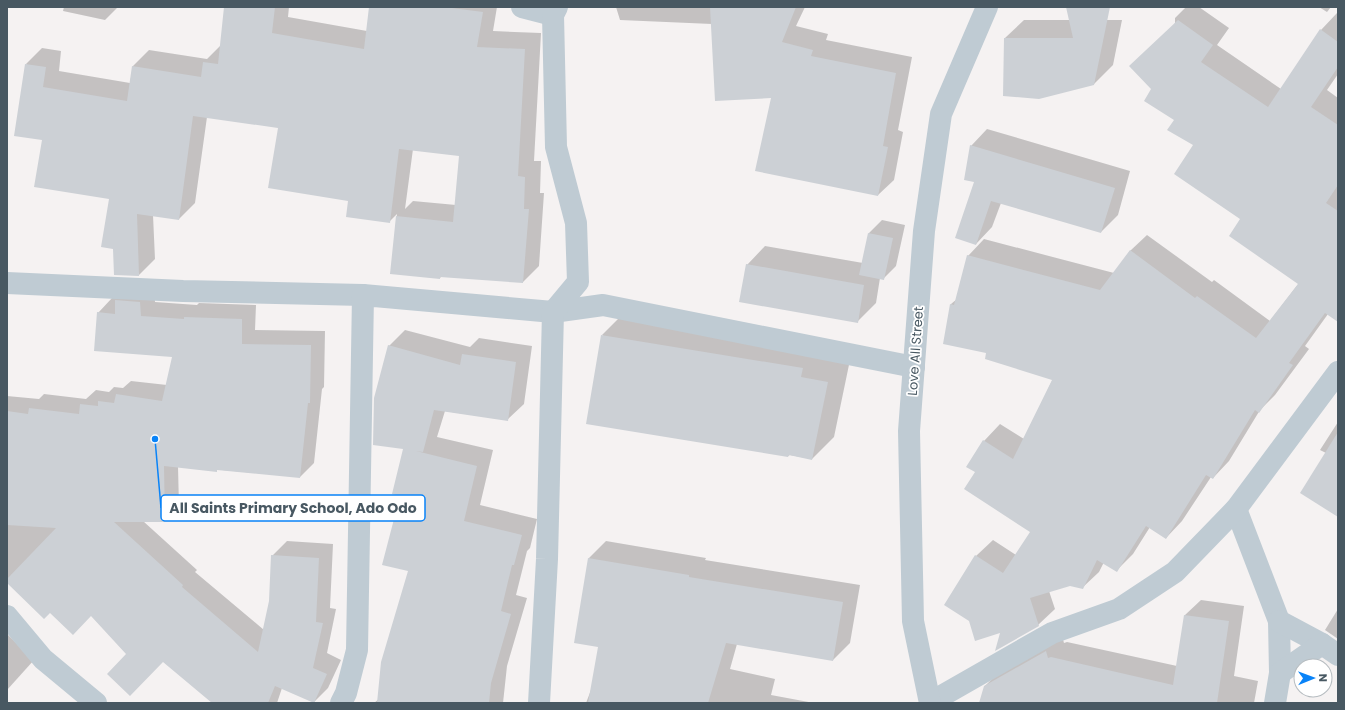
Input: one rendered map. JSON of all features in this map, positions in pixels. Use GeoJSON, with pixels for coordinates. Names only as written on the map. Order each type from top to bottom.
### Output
{"type":"FeatureCollection","features":[{"type":"Feature","properties":{"kind":"street"},"geometry":{"type":"LineString","coordinates":[[522,7],[555,11],[556,147],[576,223],[578,282],[553,312],[547,559],[538,703]]}},
{"type":"Feature","properties":{"kind":"street","name":"Love All Street"},"geometry":{"type":"LineString","coordinates":[[931,702],[912,621],[909,431],[924,231],[941,114],[986,14],[987,7]]}},
{"type":"Feature","properties":{"kind":"street"},"geometry":{"type":"LineString","coordinates":[[7,283],[183,291],[363,295],[553,312],[603,305],[914,367]]}},
{"type":"Feature","properties":{"kind":"street"},"geometry":{"type":"LineString","coordinates":[[341,703],[346,693],[357,650],[363,295]]}},
{"type":"Feature","properties":{"kind":"street"},"geometry":{"type":"LineString","coordinates":[[931,702],[1052,632],[1119,609],[1175,572],[1236,509],[1338,372]]}},
{"type":"Feature","properties":{"kind":"street"},"geometry":{"type":"LineString","coordinates":[[1236,509],[1279,621],[1280,673],[1276,703]]}},
{"type":"Feature","properties":{"kind":"street"},"geometry":{"type":"LineString","coordinates":[[7,616],[43,659],[96,703]]}},
{"type":"Feature","properties":{"kind":"street"},"geometry":{"type":"LineString","coordinates":[[1279,621],[1330,650]]}},
{"type":"Feature","properties":{"kind":"street"},"geometry":{"type":"LineString","coordinates":[[1280,673],[1330,650]]}},
{"type":"Feature","properties":{"kind":"building"},"geometry":{"type":"Polygon","coordinates":[[[224,7],[275,7],[272,33],[364,49],[369,7],[444,7],[483,12],[477,47],[525,49],[518,176],[525,177],[524,209],[529,209],[523,283],[440,277],[440,279],[390,274],[396,216],[453,222],[459,156],[399,149],[390,223],[346,217],[348,201],[268,188],[278,128],[193,116],[179,220],[137,214],[139,276],[114,275],[113,249],[101,247],[109,199],[34,187],[42,140],[14,136],[25,64],[46,67],[43,87],[127,101],[132,66],[201,77],[203,62],[218,64],[224,7]]]}},
{"type":"Feature","properties":{"kind":"building"},"geometry":{"type":"Polygon","coordinates":[[[710,7],[796,7],[782,42],[813,50],[811,56],[896,73],[883,146],[888,147],[878,196],[755,171],[771,98],[715,101],[710,7]]]}},
{"type":"Feature","properties":{"kind":"building"},"geometry":{"type":"Polygon","coordinates":[[[1066,7],[1110,7],[1094,85],[1039,99],[1003,96],[1004,38],[1073,38],[1066,7]]]}},
{"type":"Feature","properties":{"kind":"building"},"geometry":{"type":"Polygon","coordinates":[[[1178,20],[1213,45],[1201,62],[1268,107],[1320,29],[1338,42],[1338,67],[1311,107],[1338,125],[1338,185],[1326,203],[1338,211],[1338,322],[1325,313],[1289,363],[1293,365],[1259,413],[1255,410],[1213,479],[1206,475],[1166,539],[1146,526],[1117,572],[1097,560],[1083,589],[1070,586],[1030,598],[1039,626],[995,651],[1000,633],[975,641],[969,621],[944,605],[975,555],[1003,573],[1030,532],[964,489],[975,472],[966,467],[983,440],[1013,459],[1052,380],[985,359],[986,353],[943,344],[950,304],[954,305],[967,255],[1100,290],[1130,250],[1195,298],[1197,296],[1256,338],[1298,284],[1229,236],[1240,219],[1174,174],[1193,145],[1167,130],[1174,120],[1144,101],[1151,89],[1129,66],[1178,20]]]}},
{"type":"Feature","properties":{"kind":"building"},"geometry":{"type":"Polygon","coordinates":[[[970,145],[1115,188],[1101,233],[991,201],[976,245],[955,238],[974,182],[964,180],[970,145]]]}},
{"type":"Feature","properties":{"kind":"building"},"geometry":{"type":"Polygon","coordinates":[[[868,233],[893,238],[884,280],[859,275],[868,233]]]}},
{"type":"Feature","properties":{"kind":"building"},"geometry":{"type":"Polygon","coordinates":[[[746,264],[864,285],[858,323],[739,302],[746,264]]]}},
{"type":"Feature","properties":{"kind":"building"},"geometry":{"type":"Polygon","coordinates":[[[115,300],[140,302],[141,316],[184,319],[184,317],[242,319],[242,344],[311,345],[310,403],[308,403],[300,478],[217,470],[217,472],[164,466],[165,522],[114,522],[183,585],[182,587],[258,652],[269,601],[271,555],[319,558],[316,622],[323,623],[313,668],[327,674],[314,703],[275,686],[268,703],[212,703],[163,662],[130,696],[107,674],[126,654],[91,616],[73,635],[50,613],[44,619],[7,583],[7,579],[56,528],[7,525],[7,411],[28,414],[29,408],[79,414],[80,404],[98,406],[98,401],[114,403],[116,394],[162,401],[172,357],[94,351],[97,312],[115,314],[115,300]]]}},
{"type":"Feature","properties":{"kind":"building"},"geometry":{"type":"Polygon","coordinates":[[[601,335],[803,368],[801,377],[828,382],[812,460],[789,455],[788,457],[586,424],[601,335]]]}},
{"type":"Feature","properties":{"kind":"building"},"geometry":{"type":"Polygon","coordinates":[[[388,345],[460,365],[462,354],[516,362],[508,421],[434,410],[423,452],[416,451],[477,466],[464,521],[522,535],[514,565],[512,565],[501,611],[511,614],[491,683],[489,703],[377,703],[381,662],[408,571],[382,565],[400,496],[392,494],[403,449],[373,445],[374,398],[388,345]]]}},
{"type":"Feature","properties":{"kind":"building"},"geometry":{"type":"Polygon","coordinates":[[[1338,432],[1338,517],[1300,493],[1338,432]]]}},
{"type":"Feature","properties":{"kind":"building"},"geometry":{"type":"Polygon","coordinates":[[[588,558],[689,575],[689,577],[843,602],[833,661],[726,643],[708,703],[588,703],[598,647],[574,643],[588,558]]]}},
{"type":"Feature","properties":{"kind":"building"},"geometry":{"type":"Polygon","coordinates":[[[1184,615],[1229,621],[1217,703],[979,703],[984,686],[1046,651],[1048,658],[1051,657],[1173,685],[1184,615]]]}},
{"type":"Feature","properties":{"kind":"place","name":"All Saints Primary School, Ado Odo"},"geometry":{"type":"Point","coordinates":[155,439]}}]}
